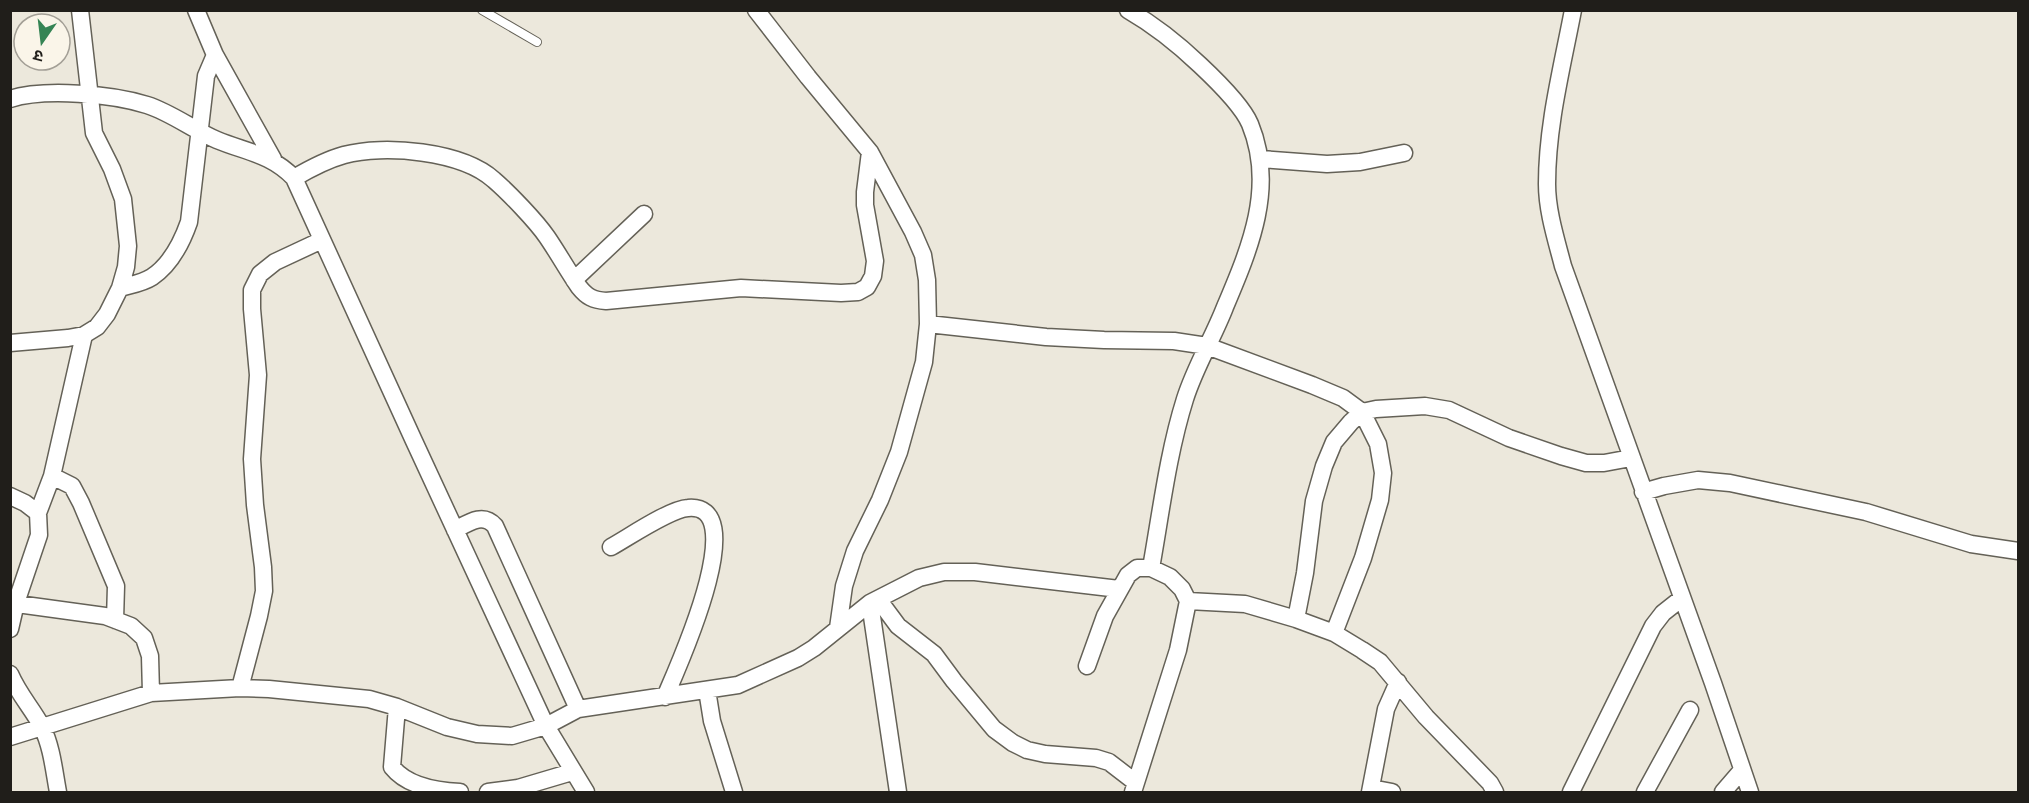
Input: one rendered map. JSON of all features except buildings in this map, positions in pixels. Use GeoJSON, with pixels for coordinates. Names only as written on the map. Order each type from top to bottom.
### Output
{"type":"FeatureCollection","features":[{"type":"Feature","properties":{"kind":"street"},"geometry":{"type":"LineString","coordinates":[[10,343],[68,338],[84,335],[97,327],[107,314],[120,288],[126,267],[128,246],[123,200],[112,169],[94,133],[80,10]]}},
{"type":"Feature","properties":{"kind":"street"},"geometry":{"type":"LineString","coordinates":[[196,10],[215,55],[246,116],[273,159],[294,178],[546,726],[586,792]]}},
{"type":"Feature","properties":{"kind":"street"},"geometry":{"type":"LineString","coordinates":[[756,10],[870,152],[913,232],[923,255],[927,280],[928,324],[924,362],[899,452],[880,500],[855,551],[844,586],[838,628]]}},
{"type":"Feature","properties":{"kind":"street"},"geometry":{"type":"LineString","coordinates":[[1128,10],[1153,19],[1220,84],[1249,122],[1261,159],[1262,188],[1256,222],[1225,308],[1185,399],[1166,484],[1151,568]]}},
{"type":"Feature","properties":{"kind":"street"},"geometry":{"type":"LineString","coordinates":[[1573,10],[1550,134],[1547,186],[1553,228],[1563,266],[1750,792]]}},
{"type":"Feature","properties":{"kind":"street"},"geometry":{"type":"LineString","coordinates":[[120,288],[152,277],[165,264],[182,240],[189,222],[206,76],[215,55]]}},
{"type":"Feature","properties":{"kind":"street"},"geometry":{"type":"LineString","coordinates":[[10,99],[47,94],[120,98],[148,105],[171,115],[200,133],[236,148],[273,159]]}},
{"type":"Feature","properties":{"kind":"street"},"geometry":{"type":"LineString","coordinates":[[294,178],[319,163],[346,154],[376,150],[408,150],[470,164],[493,178],[546,235],[574,280],[586,295],[594,300],[606,301],[741,288],[841,293],[858,292],[867,287],[873,276],[875,261],[865,205],[870,152]]}},
{"type":"Feature","properties":{"kind":"street"},"geometry":{"type":"LineString","coordinates":[[1261,159],[1327,164],[1360,162],[1404,153]]}},
{"type":"Feature","properties":{"kind":"street"},"geometry":{"type":"LineString","coordinates":[[574,280],[644,214]]}},
{"type":"Feature","properties":{"kind":"street"},"geometry":{"type":"LineString","coordinates":[[240,688],[264,591],[252,459],[258,375],[252,290],[260,274],[275,262],[322,240]]}},
{"type":"Feature","properties":{"kind":"street"},"geometry":{"type":"LineString","coordinates":[[928,324],[1046,337],[1174,341],[1207,346],[1343,398],[1362,412],[1378,444],[1383,473],[1380,500],[1363,558],[1334,633]]}},
{"type":"Feature","properties":{"kind":"street"},"geometry":{"type":"LineString","coordinates":[[10,629],[13,603],[39,535],[38,513],[52,476],[84,335]]}},
{"type":"Feature","properties":{"kind":"street"},"geometry":{"type":"LineString","coordinates":[[1296,619],[1305,573],[1314,501],[1324,466],[1334,442],[1362,412],[1425,406],[1449,410],[1509,438],[1586,463],[1631,459]]}},
{"type":"Feature","properties":{"kind":"street"},"geometry":{"type":"LineString","coordinates":[[52,476],[72,486],[81,503],[116,586],[115,620]]}},
{"type":"Feature","properties":{"kind":"street"},"geometry":{"type":"LineString","coordinates":[[1643,492],[1698,480],[1730,483],[1866,512],[1971,544],[2019,551]]}},
{"type":"Feature","properties":{"kind":"street"},"geometry":{"type":"LineString","coordinates":[[10,496],[25,503],[38,513]]}},
{"type":"Feature","properties":{"kind":"street"},"geometry":{"type":"LineString","coordinates":[[611,547],[686,507],[699,508],[708,513],[713,522],[714,549],[707,585],[697,619],[665,697]]}},
{"type":"Feature","properties":{"kind":"street"},"geometry":{"type":"LineString","coordinates":[[455,530],[483,518],[495,526],[578,709]]}},
{"type":"Feature","properties":{"kind":"street"},"geometry":{"type":"LineString","coordinates":[[874,601],[898,626],[934,654],[994,729],[1013,743],[1027,750],[1045,754],[1096,758],[1109,762],[1134,787],[1176,659],[1188,601],[1182,589],[1170,577],[1151,568],[1137,568],[1128,575],[1106,615],[1087,666]]}},
{"type":"Feature","properties":{"kind":"street"},"geometry":{"type":"LineString","coordinates":[[10,736],[151,693],[240,688],[369,699],[397,707],[447,727],[477,734],[512,736],[546,726],[578,709],[738,685],[774,670],[814,648],[874,601],[918,578],[944,572],[975,572],[1119,589]]}},
{"type":"Feature","properties":{"kind":"street"},"geometry":{"type":"LineString","coordinates":[[1571,792],[1653,626],[1663,613],[1682,598]]}},
{"type":"Feature","properties":{"kind":"street"},"geometry":{"type":"LineString","coordinates":[[874,601],[898,792]]}},
{"type":"Feature","properties":{"kind":"street"},"geometry":{"type":"LineString","coordinates":[[1188,601],[1245,604],[1334,633],[1380,662],[1426,717],[1490,783],[1495,792]]}},
{"type":"Feature","properties":{"kind":"street"},"geometry":{"type":"LineString","coordinates":[[13,603],[105,616],[131,626],[144,638],[150,656],[151,693]]}},
{"type":"Feature","properties":{"kind":"street"},"geometry":{"type":"LineString","coordinates":[[10,674],[17,691],[42,728],[50,745],[58,792]]}},
{"type":"Feature","properties":{"kind":"street"},"geometry":{"type":"LineString","coordinates":[[1392,792],[1370,790],[1386,709],[1398,682]]}},
{"type":"Feature","properties":{"kind":"street"},"geometry":{"type":"LineString","coordinates":[[707,690],[712,721],[734,792]]}},
{"type":"Feature","properties":{"kind":"street"},"geometry":{"type":"LineString","coordinates":[[397,707],[392,767],[399,776],[413,783],[460,792]]}},
{"type":"Feature","properties":{"kind":"street"},"geometry":{"type":"LineString","coordinates":[[1645,792],[1690,710]]}},
{"type":"Feature","properties":{"kind":"street"},"geometry":{"type":"LineString","coordinates":[[1724,792],[1742,770]]}},
{"type":"Feature","properties":{"kind":"street"},"geometry":{"type":"LineString","coordinates":[[488,792],[518,788],[572,772]]}},
{"type":"Feature","properties":{"kind":"lane"},"geometry":{"type":"LineString","coordinates":[[482,10],[537,42]]}}]}
